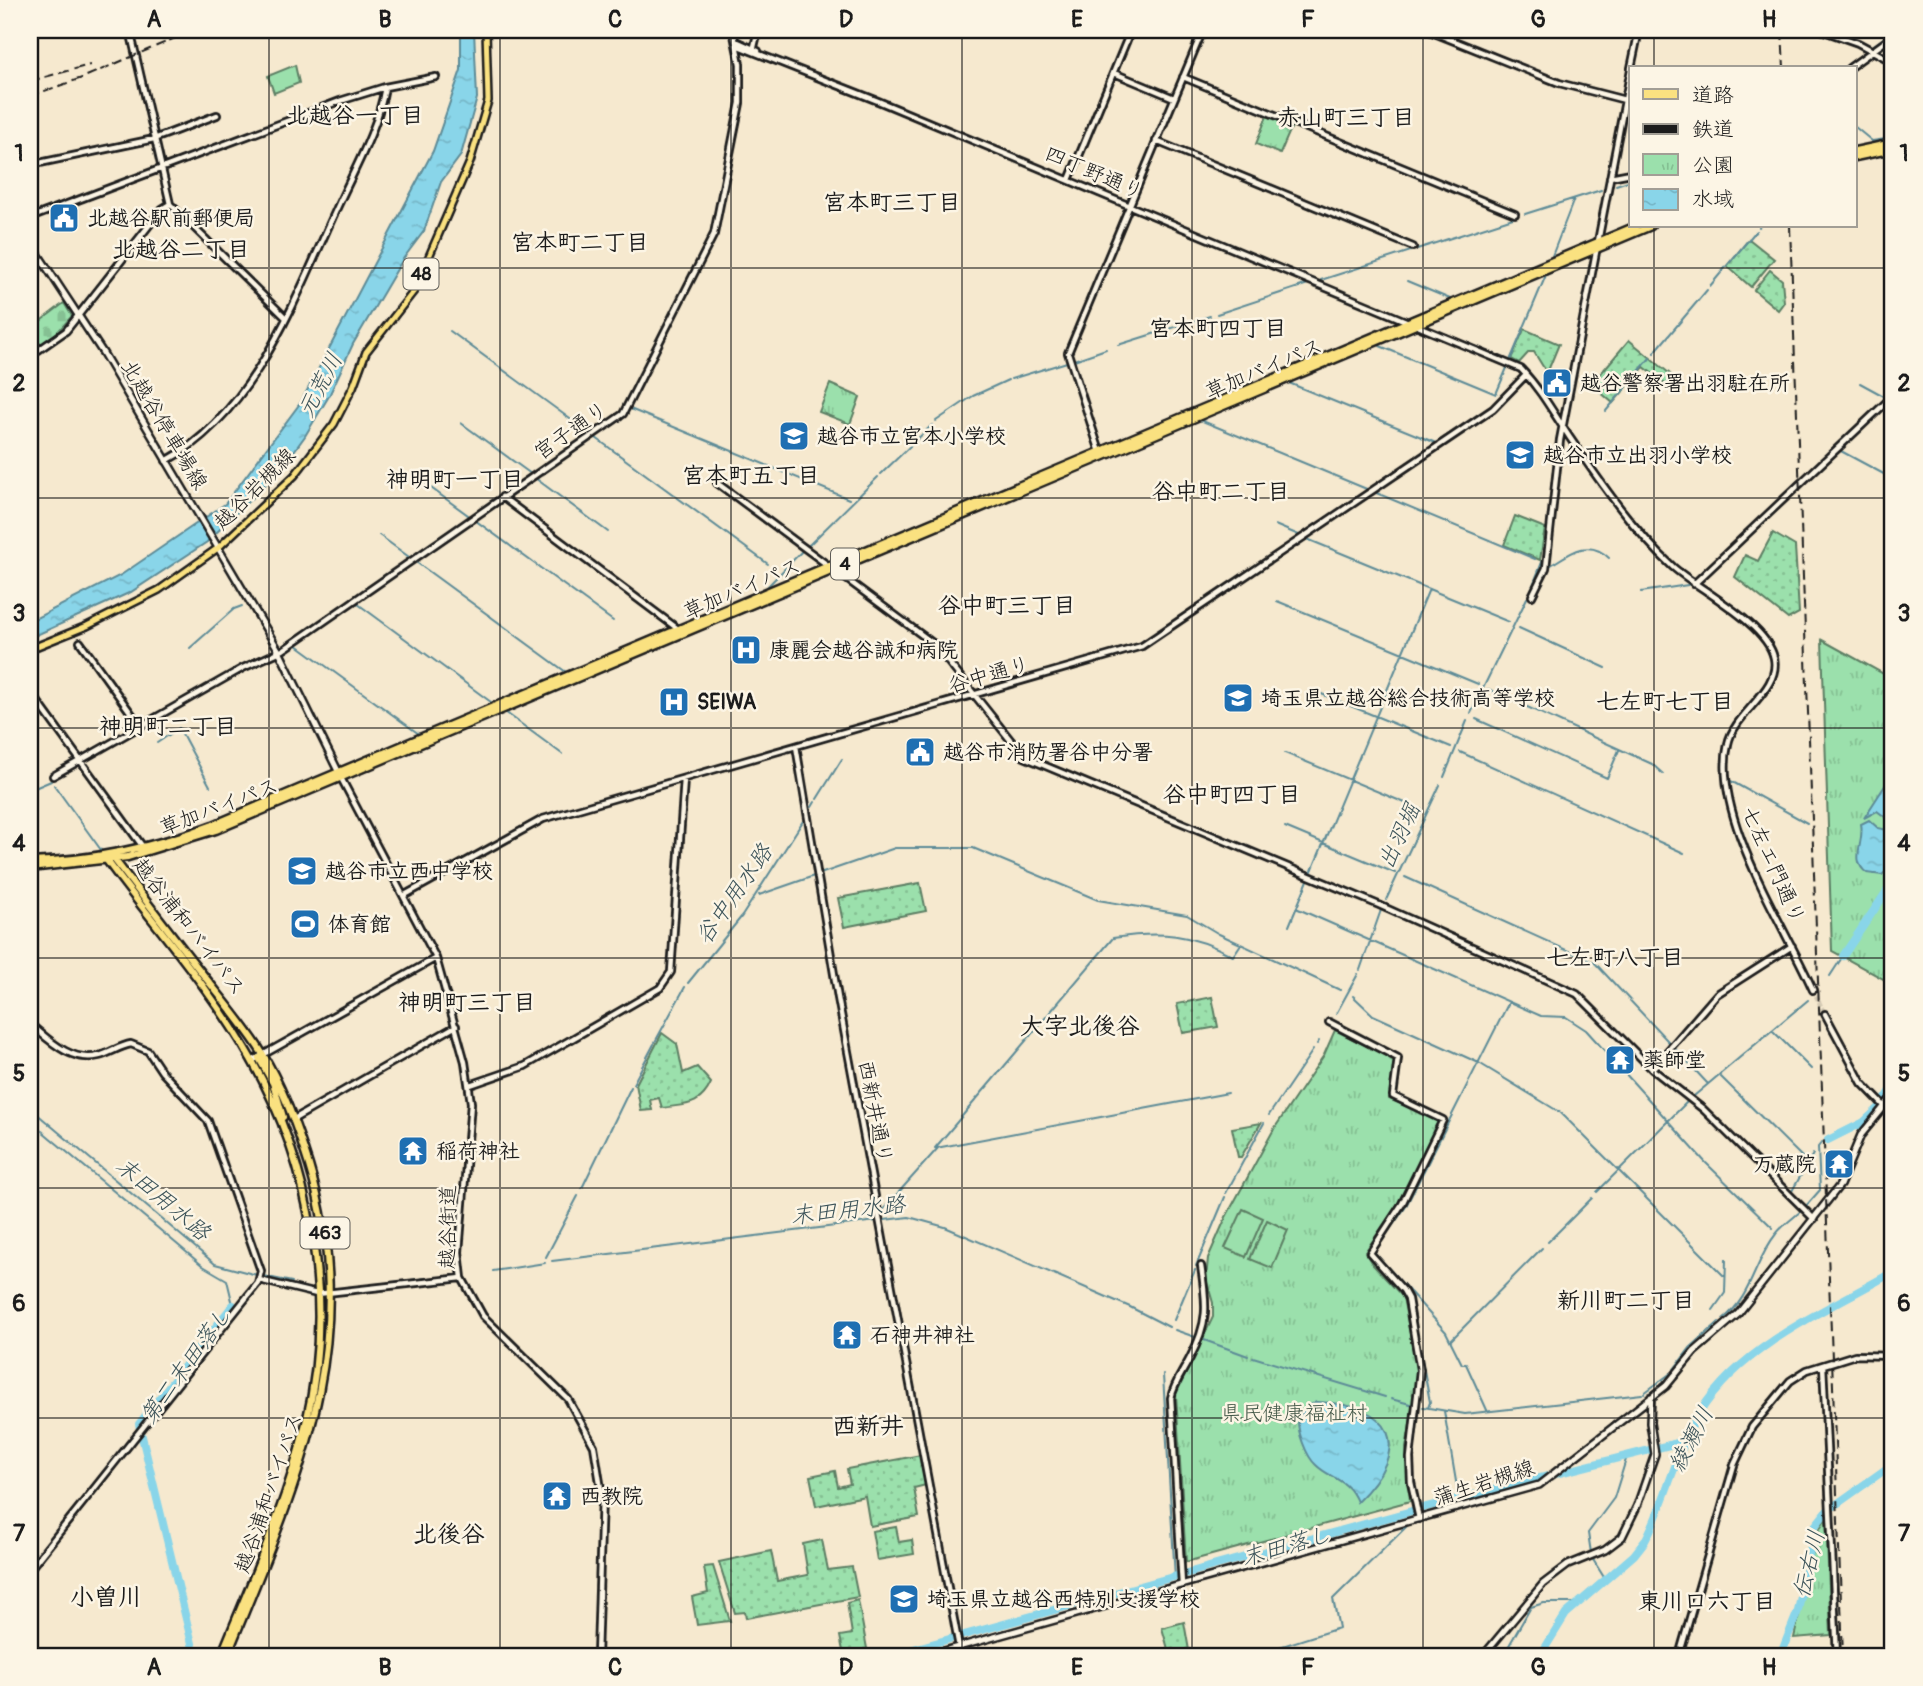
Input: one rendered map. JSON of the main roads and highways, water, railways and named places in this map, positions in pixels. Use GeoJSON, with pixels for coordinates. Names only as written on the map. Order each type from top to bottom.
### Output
{"type":"FeatureCollection","features":[{"type":"Feature","properties":{"kind":"highway"},"geometry":{"type":"LineString","coordinates":[[1856,151],[1893,146]]}},
{"type":"Feature","properties":{"kind":"highway"},"geometry":{"type":"LineString","coordinates":[[1856,157],[1893,146]]}},
{"type":"Feature","properties":{"kind":"highway","name":"草加バイパス"},"geometry":{"type":"LineString","coordinates":[[1100,454],[1417,324],[1597,246],[1632,228]]}},
{"type":"Feature","properties":{"kind":"highway","name":"草加バイパス"},"geometry":{"type":"LineString","coordinates":[[30,862],[109,858],[213,825],[340,775],[1409,321],[1646,228]]}},
{"type":"Feature","properties":{"kind":"highway","name":"草加バイパス"},"geometry":{"type":"LineString","coordinates":[[30,868],[109,858],[200,836],[678,629],[831,568]]}},
{"type":"Feature","properties":{"kind":"highway","name":"越谷浦和バイパス"},"geometry":{"type":"LineString","coordinates":[[109,858],[258,1058],[273,1083],[309,1218],[317,1294],[315,1367],[306,1424],[287,1487],[221,1656]]}},
{"type":"Feature","properties":{"kind":"highway","name":"越谷浦和バイパス"},"geometry":{"type":"LineString","coordinates":[[109,858],[258,1058],[294,1119],[321,1210],[330,1293],[328,1352],[309,1442],[291,1497],[227,1656]]}},
{"type":"Feature","properties":{"kind":"main road","name":"越谷岩槻線"},"geometry":{"type":"LineString","coordinates":[[30,649],[74,632],[159,590],[217,546],[304,464],[342,412],[370,345],[414,291],[432,244],[456,199],[485,118],[489,87],[486,30]]}},
{"type":"Feature","properties":{"kind":"main road","name":"北越谷停車場線"},"geometry":{"type":"LineString","coordinates":[[30,242],[79,315],[279,651],[340,775]]}},
{"type":"Feature","properties":{"kind":"main road","name":"蒲生岩槻線"},"geometry":{"type":"LineString","coordinates":[[926,1656],[1539,1485],[1666,1386],[1694,1352],[1738,1314],[1840,1185],[1861,1135],[1893,1096]]}},
{"type":"Feature","properties":{"kind":"main road"},"geometry":{"type":"LineString","coordinates":[[1483,1656],[1543,1584],[1568,1565],[1605,1550],[1622,1537],[1637,1506],[1654,1450],[1651,1397]]}},
{"type":"Feature","properties":{"kind":"water","name":"元荒川"},"geometry":{"type":"Polygon","coordinates":[[[461,30],[474,30],[477,98],[461,155],[441,182],[424,231],[403,259],[353,344],[329,396],[305,436],[281,469],[207,542],[131,592],[30,638],[30,621],[121,575],[225,504],[301,402],[433,151],[461,70],[461,30]]]}},
{"type":"Feature","properties":{"kind":"water"},"geometry":{"type":"Polygon","coordinates":[[[1886,784],[1893,788],[1893,823],[1877,811],[1864,818],[1886,784]]]}},
{"type":"Feature","properties":{"kind":"water"},"geometry":{"type":"Polygon","coordinates":[[[1869,820],[1878,828],[1893,831],[1893,865],[1882,875],[1867,873],[1859,862],[1861,824],[1869,820]]]}},
{"type":"Feature","properties":{"kind":"water"},"geometry":{"type":"Polygon","coordinates":[[[1316,1402],[1363,1411],[1378,1420],[1387,1432],[1390,1446],[1386,1463],[1375,1482],[1357,1502],[1344,1483],[1316,1465],[1303,1443],[1298,1418],[1305,1408],[1316,1402]]]}},
{"type":"Feature","properties":{"kind":"waterway"},"geometry":{"type":"LineString","coordinates":[[1874,45],[1893,31]]}},
{"type":"Feature","properties":{"kind":"waterway"},"geometry":{"type":"LineString","coordinates":[[1846,66],[1866,52]]}},
{"type":"Feature","properties":{"kind":"waterway"},"geometry":{"type":"LineString","coordinates":[[1856,128],[1872,141],[1893,138]]}},
{"type":"Feature","properties":{"kind":"waterway"},"geometry":{"type":"LineString","coordinates":[[1616,185],[1629,181]]}},
{"type":"Feature","properties":{"kind":"waterway"},"geometry":{"type":"LineString","coordinates":[[1525,214],[1601,190]]}},
{"type":"Feature","properties":{"kind":"waterway"},"geometry":{"type":"LineString","coordinates":[[1552,256],[1574,199]]}},
{"type":"Feature","properties":{"kind":"waterway"},"geometry":{"type":"LineString","coordinates":[[1321,280],[1513,218]]}},
{"type":"Feature","properties":{"kind":"waterway"},"geometry":{"type":"LineString","coordinates":[[1710,286],[1756,231]]}},
{"type":"Feature","properties":{"kind":"waterway"},"geometry":{"type":"LineString","coordinates":[[1380,346],[1496,394],[1546,275],[1559,269]]}},
{"type":"Feature","properties":{"kind":"waterway"},"geometry":{"type":"LineString","coordinates":[[1407,281],[1450,299]]}},
{"type":"Feature","properties":{"kind":"waterway"},"geometry":{"type":"LineString","coordinates":[[1217,314],[1308,284]]}},
{"type":"Feature","properties":{"kind":"waterway"},"geometry":{"type":"LineString","coordinates":[[1654,353],[1707,290]]}},
{"type":"Feature","properties":{"kind":"waterway"},"geometry":{"type":"LineString","coordinates":[[1118,345],[1210,316]]}},
{"type":"Feature","properties":{"kind":"waterway"},"geometry":{"type":"LineString","coordinates":[[450,331],[768,564]]}},
{"type":"Feature","properties":{"kind":"waterway"},"geometry":{"type":"LineString","coordinates":[[1074,360],[1106,349]]}},
{"type":"Feature","properties":{"kind":"waterway"},"geometry":{"type":"LineString","coordinates":[[1606,411],[1650,358]]}},
{"type":"Feature","properties":{"kind":"waterway"},"geometry":{"type":"LineString","coordinates":[[1011,379],[1067,362]]}},
{"type":"Feature","properties":{"kind":"waterway"},"geometry":{"type":"LineString","coordinates":[[936,421],[973,396],[1008,380]]}},
{"type":"Feature","properties":{"kind":"waterway"},"geometry":{"type":"LineString","coordinates":[[1289,383],[1436,443]]}},
{"type":"Feature","properties":{"kind":"waterway"},"geometry":{"type":"LineString","coordinates":[[1860,383],[1893,401]]}},
{"type":"Feature","properties":{"kind":"waterway"},"geometry":{"type":"LineString","coordinates":[[630,409],[849,499]]}},
{"type":"Feature","properties":{"kind":"waterway"},"geometry":{"type":"LineString","coordinates":[[1200,420],[1369,490]]}},
{"type":"Feature","properties":{"kind":"waterway"},"geometry":{"type":"LineString","coordinates":[[461,423],[531,474]]}},
{"type":"Feature","properties":{"kind":"waterway"},"geometry":{"type":"LineString","coordinates":[[881,474],[932,425]]}},
{"type":"Feature","properties":{"kind":"waterway"},"geometry":{"type":"LineString","coordinates":[[1839,450],[1893,479]]}},
{"type":"Feature","properties":{"kind":"waterway"},"geometry":{"type":"LineString","coordinates":[[808,546],[878,477]]}},
{"type":"Feature","properties":{"kind":"waterway"},"geometry":{"type":"LineString","coordinates":[[535,478],[608,532]]}},
{"type":"Feature","properties":{"kind":"waterway"},"geometry":{"type":"LineString","coordinates":[[420,480],[613,621]]}},
{"type":"Feature","properties":{"kind":"waterway"},"geometry":{"type":"LineString","coordinates":[[1374,492],[1535,559]]}},
{"type":"Feature","properties":{"kind":"waterway"},"geometry":{"type":"LineString","coordinates":[[1275,525],[1301,536]]}},
{"type":"Feature","properties":{"kind":"waterway"},"geometry":{"type":"LineString","coordinates":[[379,535],[566,672]]}},
{"type":"Feature","properties":{"kind":"waterway"},"geometry":{"type":"LineString","coordinates":[[1307,539],[1509,622]]}},
{"type":"Feature","properties":{"kind":"waterway"},"geometry":{"type":"LineString","coordinates":[[1548,567],[1571,553],[1586,548],[1601,552],[1609,558]]}},
{"type":"Feature","properties":{"kind":"waterway"},"geometry":{"type":"LineString","coordinates":[[766,588],[803,550]]}},
{"type":"Feature","properties":{"kind":"waterway","name":"出羽堀"},"geometry":{"type":"LineString","coordinates":[[1531,590],[1544,557]]}},
{"type":"Feature","properties":{"kind":"waterway"},"geometry":{"type":"LineString","coordinates":[[1641,592],[1688,585]]}},
{"type":"Feature","properties":{"kind":"waterway"},"geometry":{"type":"LineString","coordinates":[[1289,926],[1429,589]]}},
{"type":"Feature","properties":{"kind":"waterway","name":"出羽堀"},"geometry":{"type":"LineString","coordinates":[[1471,713],[1527,598]]}},
{"type":"Feature","properties":{"kind":"waterway"},"geometry":{"type":"LineString","coordinates":[[1277,601],[1478,684]]}},
{"type":"Feature","properties":{"kind":"waterway"},"geometry":{"type":"LineString","coordinates":[[358,604],[495,705]]}},
{"type":"Feature","properties":{"kind":"waterway"},"geometry":{"type":"LineString","coordinates":[[190,648],[234,609],[242,606]]}},
{"type":"Feature","properties":{"kind":"waterway"},"geometry":{"type":"LineString","coordinates":[[1519,628],[1606,668]]}},
{"type":"Feature","properties":{"kind":"waterway"},"geometry":{"type":"LineString","coordinates":[[297,645],[419,734]]}},
{"type":"Feature","properties":{"kind":"waterway"},"geometry":{"type":"LineString","coordinates":[[1488,689],[1652,764],[1663,774]]}},
{"type":"Feature","properties":{"kind":"waterway"},"geometry":{"type":"LineString","coordinates":[[1319,693],[1451,747]]}},
{"type":"Feature","properties":{"kind":"waterway"},"geometry":{"type":"LineString","coordinates":[[505,712],[562,754]]}},
{"type":"Feature","properties":{"kind":"waterway"},"geometry":{"type":"LineString","coordinates":[[1476,719],[1607,778],[1619,750]]}},
{"type":"Feature","properties":{"kind":"waterway","name":"出羽堀"},"geometry":{"type":"LineString","coordinates":[[1444,777],[1467,721]]}},
{"type":"Feature","properties":{"kind":"waterway"},"geometry":{"type":"LineString","coordinates":[[157,743],[179,728],[210,786]]}},
{"type":"Feature","properties":{"kind":"waterway"},"geometry":{"type":"LineString","coordinates":[[1460,752],[1684,853]]}},
{"type":"Feature","properties":{"kind":"waterway"},"geometry":{"type":"LineString","coordinates":[[1285,753],[1422,810]]}},
{"type":"Feature","properties":{"kind":"waterway","name":"谷中用水路"},"geometry":{"type":"LineString","coordinates":[[817,799],[842,759]]}},
{"type":"Feature","properties":{"kind":"waterway"},"geometry":{"type":"LineString","coordinates":[[1729,780],[1807,823]]}},
{"type":"Feature","properties":{"kind":"waterway"},"geometry":{"type":"LineString","coordinates":[[30,790],[51,781]]}},
{"type":"Feature","properties":{"kind":"waterway"},"geometry":{"type":"LineString","coordinates":[[54,785],[101,850]]}},
{"type":"Feature","properties":{"kind":"waterway","name":"出羽堀"},"geometry":{"type":"LineString","coordinates":[[1386,900],[1440,785]]}},
{"type":"Feature","properties":{"kind":"waterway","name":"谷中用水路"},"geometry":{"type":"LineString","coordinates":[[812,807],[815,802]]}},
{"type":"Feature","properties":{"kind":"waterway","name":"谷中用水路"},"geometry":{"type":"LineString","coordinates":[[688,983],[742,916],[803,821]]}},
{"type":"Feature","properties":{"kind":"waterway"},"geometry":{"type":"LineString","coordinates":[[1285,827],[1395,873]]}},
{"type":"Feature","properties":{"kind":"waterway"},"geometry":{"type":"LineString","coordinates":[[759,895],[895,848],[973,848],[1098,900],[1187,915],[1219,934],[1340,990]]}},
{"type":"Feature","properties":{"kind":"waterway"},"geometry":{"type":"LineString","coordinates":[[1405,877],[1595,963],[1708,1084]]}},
{"type":"Feature","properties":{"kind":"waterway"},"geometry":{"type":"LineString","coordinates":[[1843,956],[1893,882]]}},
{"type":"Feature","properties":{"kind":"waterway"},"geometry":{"type":"LineString","coordinates":[[1296,908],[1541,1016],[1566,1017],[1586,1030],[1706,1163],[1773,1228]]}},
{"type":"Feature","properties":{"kind":"waterway","name":"出羽堀"},"geometry":{"type":"LineString","coordinates":[[1360,970],[1381,910]]}},
{"type":"Feature","properties":{"kind":"waterway"},"geometry":{"type":"LineString","coordinates":[[935,1148],[1113,938],[1146,935],[1189,938],[1233,956],[1241,944]]}},
{"type":"Feature","properties":{"kind":"waterway"},"geometry":{"type":"LineString","coordinates":[[1830,976],[1843,956]]}},
{"type":"Feature","properties":{"kind":"waterway","name":"出羽堀"},"geometry":{"type":"LineString","coordinates":[[1336,1014],[1358,974]]}},
{"type":"Feature","properties":{"kind":"waterway","name":"谷中用水路"},"geometry":{"type":"LineString","coordinates":[[655,1042],[685,987]]}},
{"type":"Feature","properties":{"kind":"waterway"},"geometry":{"type":"LineString","coordinates":[[1353,996],[1373,1015],[1479,1063],[1561,1113],[1724,1276]]}},
{"type":"Feature","properties":{"kind":"waterway"},"geometry":{"type":"LineString","coordinates":[[1597,1192],[1688,1101],[1808,1000]]}},
{"type":"Feature","properties":{"kind":"waterway"},"geometry":{"type":"LineString","coordinates":[[1428,1408],[1430,1402],[1409,1291],[1374,1252],[1405,1208],[1509,1002]]}},
{"type":"Feature","properties":{"kind":"waterway"},"geometry":{"type":"LineString","coordinates":[[1772,1030],[1811,1069]]}},
{"type":"Feature","properties":{"kind":"waterway","name":"谷中用水路"},"geometry":{"type":"LineString","coordinates":[[633,1084],[654,1044]]}},
{"type":"Feature","properties":{"kind":"waterway","name":"出羽堀"},"geometry":{"type":"LineString","coordinates":[[1269,1115],[1313,1050]]}},
{"type":"Feature","properties":{"kind":"waterway"},"geometry":{"type":"LineString","coordinates":[[1720,1076],[1809,1164]]}},
{"type":"Feature","properties":{"kind":"waterway","name":"谷中用水路"},"geometry":{"type":"LineString","coordinates":[[582,1188],[631,1087]]}},
{"type":"Feature","properties":{"kind":"waterway"},"geometry":{"type":"LineString","coordinates":[[1883,1103],[1893,1088]]}},
{"type":"Feature","properties":{"kind":"waterway"},"geometry":{"type":"LineString","coordinates":[[936,1148],[1228,1093]]}},
{"type":"Feature","properties":{"kind":"waterway","name":"末田用水路"},"geometry":{"type":"LineString","coordinates":[[30,1108],[215,1264],[257,1275]]}},
{"type":"Feature","properties":{"kind":"waterway"},"geometry":{"type":"LineString","coordinates":[[1828,1140],[1864,1122],[1879,1108]]}},
{"type":"Feature","properties":{"kind":"waterway","name":"第二末田落し"},"geometry":{"type":"LineString","coordinates":[[30,1121],[203,1266],[227,1280],[233,1305]]}},
{"type":"Feature","properties":{"kind":"waterway","name":"出羽堀"},"geometry":{"type":"LineString","coordinates":[[1226,1193],[1264,1123]]}},
{"type":"Feature","properties":{"kind":"waterway"},"geometry":{"type":"LineString","coordinates":[[1806,1206],[1820,1190],[1818,1147],[1822,1142]]}},
{"type":"Feature","properties":{"kind":"waterway"},"geometry":{"type":"LineString","coordinates":[[874,1220],[938,1148]]}},
{"type":"Feature","properties":{"kind":"waterway"},"geometry":{"type":"LineString","coordinates":[[1792,1191],[1813,1154]]}},
{"type":"Feature","properties":{"kind":"waterway","name":"谷中用水路"},"geometry":{"type":"LineString","coordinates":[[546,1257],[578,1196]]}},
{"type":"Feature","properties":{"kind":"waterway","name":"出羽堀"},"geometry":{"type":"LineString","coordinates":[[1196,1266],[1225,1197]]}},
{"type":"Feature","properties":{"kind":"waterway"},"geometry":{"type":"LineString","coordinates":[[1548,1242],[1592,1198]]}},
{"type":"Feature","properties":{"kind":"waterway"},"geometry":{"type":"LineString","coordinates":[[1723,1319],[1747,1290],[1776,1234],[1801,1211]]}},
{"type":"Feature","properties":{"kind":"waterway","name":"末田用水路"},"geometry":{"type":"LineString","coordinates":[[552,1261],[909,1217],[945,1227],[1130,1307],[1169,1327]]}},
{"type":"Feature","properties":{"kind":"waterway"},"geometry":{"type":"LineString","coordinates":[[1451,1340],[1542,1248]]}},
{"type":"Feature","properties":{"kind":"waterway"},"geometry":{"type":"LineString","coordinates":[[1713,1310],[1725,1293],[1726,1259]]}},
{"type":"Feature","properties":{"kind":"waterway","name":"末田用水路"},"geometry":{"type":"LineString","coordinates":[[493,1271],[545,1263]]}},
{"type":"Feature","properties":{"kind":"waterway","name":"出羽堀"},"geometry":{"type":"LineString","coordinates":[[1174,1320],[1195,1270]]}},
{"type":"Feature","properties":{"kind":"waterway","name":"綾瀬川"},"geometry":{"type":"LineString","coordinates":[[1540,1656],[1566,1614],[1634,1555],[1645,1541],[1694,1422],[1711,1396],[1757,1352],[1783,1334],[1893,1272]]}},
{"type":"Feature","properties":{"kind":"waterway","name":"末田用水路"},"geometry":{"type":"LineString","coordinates":[[263,1276],[292,1282]]}},
{"type":"Feature","properties":{"kind":"waterway","name":"末田用水路"},"geometry":{"type":"LineString","coordinates":[[344,1288],[427,1278]]}},
{"type":"Feature","properties":{"kind":"waterway"},"geometry":{"type":"LineString","coordinates":[[1410,1292],[1446,1332],[1462,1364],[1466,1364],[1487,1410]]}},
{"type":"Feature","properties":{"kind":"waterway","name":"第二末田落し"},"geometry":{"type":"LineString","coordinates":[[195,1656],[139,1424],[233,1305]]}},
{"type":"Feature","properties":{"kind":"waterway"},"geometry":{"type":"LineString","coordinates":[[1674,1369],[1690,1348],[1719,1322]]}},
{"type":"Feature","properties":{"kind":"waterway"},"geometry":{"type":"LineString","coordinates":[[1175,1330],[1195,1337]]}},
{"type":"Feature","properties":{"kind":"waterway"},"geometry":{"type":"LineString","coordinates":[[1204,1340],[1248,1356]]}},
{"type":"Feature","properties":{"kind":"waterway"},"geometry":{"type":"LineString","coordinates":[[1253,1357],[1385,1397]]}},
{"type":"Feature","properties":{"kind":"waterway"},"geometry":{"type":"LineString","coordinates":[[1644,1393],[1671,1373]]}},
{"type":"Feature","properties":{"kind":"waterway"},"geometry":{"type":"LineString","coordinates":[[1163,1375],[1175,1578]]}},
{"type":"Feature","properties":{"kind":"waterway"},"geometry":{"type":"LineString","coordinates":[[1423,1407],[1465,1414],[1642,1394]]}},
{"type":"Feature","properties":{"kind":"waterway"},"geometry":{"type":"LineString","coordinates":[[1391,1399],[1414,1405]]}},
{"type":"Feature","properties":{"kind":"waterway"},"geometry":{"type":"LineString","coordinates":[[1444,1411],[1459,1499]]}},
{"type":"Feature","properties":{"kind":"waterway","name":"末田落し"},"geometry":{"type":"LineString","coordinates":[[888,1656],[1426,1507],[1685,1441]]}},
{"type":"Feature","properties":{"kind":"waterway"},"geometry":{"type":"LineString","coordinates":[[1591,1553],[1588,1533],[1614,1498],[1628,1453]]}},
{"type":"Feature","properties":{"kind":"waterway","name":"伝右川"},"geometry":{"type":"LineString","coordinates":[[1780,1656],[1798,1611],[1815,1526],[1827,1511],[1893,1464]]}},
{"type":"Feature","properties":{"kind":"waterway","name":"末田落し"},"geometry":{"type":"LineString","coordinates":[[1419,1513],[1426,1507]]}},
{"type":"Feature","properties":{"kind":"waterway"},"geometry":{"type":"LineString","coordinates":[[1251,1656],[1339,1628],[1333,1599],[1408,1525]]}},
{"type":"Feature","properties":{"kind":"waterway"},"geometry":{"type":"LineString","coordinates":[[1592,1558],[1605,1579]]}},
{"type":"Feature","properties":{"kind":"waterway"},"geometry":{"type":"LineString","coordinates":[[1503,1656],[1531,1607],[1544,1603],[1579,1603]]}},
{"type":"Feature","properties":{"kind":"tunnel"},"geometry":{"type":"LineString","coordinates":[[1813,990],[1825,1014]]}},
{"type":"Feature","properties":{"kind":"railway"},"geometry":{"type":"LineString","coordinates":[[30,96],[82,78],[194,30]]}},
{"type":"Feature","properties":{"kind":"railway"},"geometry":{"type":"LineString","coordinates":[[1782,30],[1784,66]]}},
{"type":"Feature","properties":{"kind":"railway"},"geometry":{"type":"LineString","coordinates":[[30,81],[90,65]]}},
{"type":"Feature","properties":{"kind":"railway"},"geometry":{"type":"LineString","coordinates":[[1790,228],[1843,1656]]}},
{"type":"Feature","properties":{"kind":"place","name":"北越谷駅前郵便局"},"geometry":{"type":"Point","coordinates":[64,218]}},
{"type":"Feature","properties":{"kind":"place","name":"越谷警察署出羽駐在所"},"geometry":{"type":"Point","coordinates":[1557,383]}},
{"type":"Feature","properties":{"kind":"place","name":"越谷市立宮本小学校"},"geometry":{"type":"Point","coordinates":[794,436]}},
{"type":"Feature","properties":{"kind":"place","name":"越谷市立出羽小学校"},"geometry":{"type":"Point","coordinates":[1520,455]}},
{"type":"Feature","properties":{"kind":"place","name":"康麗会越谷誠和病院"},"geometry":{"type":"Point","coordinates":[746,650]}},
{"type":"Feature","properties":{"kind":"place","name":"埼玉県立越谷総合技術高等学校"},"geometry":{"type":"Point","coordinates":[1238,698]}},
{"type":"Feature","properties":{"kind":"place","name":"SEIWA"},"geometry":{"type":"Point","coordinates":[674,702]}},
{"type":"Feature","properties":{"kind":"place","name":"越谷市消防署谷中分署"},"geometry":{"type":"Point","coordinates":[920,752]}},
{"type":"Feature","properties":{"kind":"place","name":"越谷市立西中学校"},"geometry":{"type":"Point","coordinates":[302,871]}},
{"type":"Feature","properties":{"kind":"place","name":"体育館"},"geometry":{"type":"Point","coordinates":[305,924]}},
{"type":"Feature","properties":{"kind":"place","name":"薬師堂"},"geometry":{"type":"Point","coordinates":[1620,1060]}},
{"type":"Feature","properties":{"kind":"place","name":"稲荷神社"},"geometry":{"type":"Point","coordinates":[413,1151]}},
{"type":"Feature","properties":{"kind":"place","name":"万蔵院"},"geometry":{"type":"Point","coordinates":[1839,1164]}},
{"type":"Feature","properties":{"kind":"place","name":"石神井神社"},"geometry":{"type":"Point","coordinates":[847,1335]}},
{"type":"Feature","properties":{"kind":"place","name":"西教院"},"geometry":{"type":"Point","coordinates":[557,1496]}},
{"type":"Feature","properties":{"kind":"place","name":"埼玉県立越谷西特別支援学校"},"geometry":{"type":"Point","coordinates":[904,1599]}},
{"type":"Feature","properties":{"kind":"district","name":"北越谷一丁目"},"geometry":{"type":"Point","coordinates":[355,115]}},
{"type":"Feature","properties":{"kind":"district","name":"赤山町三丁目"},"geometry":{"type":"Point","coordinates":[1346,117]}},
{"type":"Feature","properties":{"kind":"district","name":"宮本町三丁目"},"geometry":{"type":"Point","coordinates":[892,202]}},
{"type":"Feature","properties":{"kind":"district","name":"宮本町二丁目"},"geometry":{"type":"Point","coordinates":[580,242]}},
{"type":"Feature","properties":{"kind":"district","name":"北越谷二丁目"},"geometry":{"type":"Point","coordinates":[181,249]}},
{"type":"Feature","properties":{"kind":"district","name":"宮本町四丁目"},"geometry":{"type":"Point","coordinates":[1218,328]}},
{"type":"Feature","properties":{"kind":"district","name":"宮本町五丁目"},"geometry":{"type":"Point","coordinates":[751,475]}},
{"type":"Feature","properties":{"kind":"district","name":"神明町一丁目"},"geometry":{"type":"Point","coordinates":[455,479]}},
{"type":"Feature","properties":{"kind":"district","name":"谷中町二丁目"},"geometry":{"type":"Point","coordinates":[1221,491]}},
{"type":"Feature","properties":{"kind":"district","name":"谷中町三丁目"},"geometry":{"type":"Point","coordinates":[1007,605]}},
{"type":"Feature","properties":{"kind":"district","name":"七左町七丁目"},"geometry":{"type":"Point","coordinates":[1665,701]}},
{"type":"Feature","properties":{"kind":"district","name":"神明町二丁目"},"geometry":{"type":"Point","coordinates":[168,726]}},
{"type":"Feature","properties":{"kind":"district","name":"谷中町四丁目"},"geometry":{"type":"Point","coordinates":[1232,794]}},
{"type":"Feature","properties":{"kind":"district","name":"七左町八丁目"},"geometry":{"type":"Point","coordinates":[1615,957]}},
{"type":"Feature","properties":{"kind":"district","name":"神明町三丁目"},"geometry":{"type":"Point","coordinates":[467,1002]}},
{"type":"Feature","properties":{"kind":"district","name":"大字北後谷"},"geometry":{"type":"Point","coordinates":[1080,1026]}},
{"type":"Feature","properties":{"kind":"district","name":"新川町二丁目"},"geometry":{"type":"Point","coordinates":[1626,1300]}},
{"type":"Feature","properties":{"kind":"district","name":"西新井"},"geometry":{"type":"Point","coordinates":[868,1426]}},
{"type":"Feature","properties":{"kind":"district","name":"北後谷"},"geometry":{"type":"Point","coordinates":[449,1534]}},
{"type":"Feature","properties":{"kind":"district","name":"小曽川"},"geometry":{"type":"Point","coordinates":[106,1597]}},
{"type":"Feature","properties":{"kind":"district","name":"東川口六丁目"},"geometry":{"type":"Point","coordinates":[1707,1601]}},
{"type":"Feature","properties":{"kind":"park label","name":"県民健康福祉村"},"geometry":{"type":"Point","coordinates":[1294,1413]}}]}
